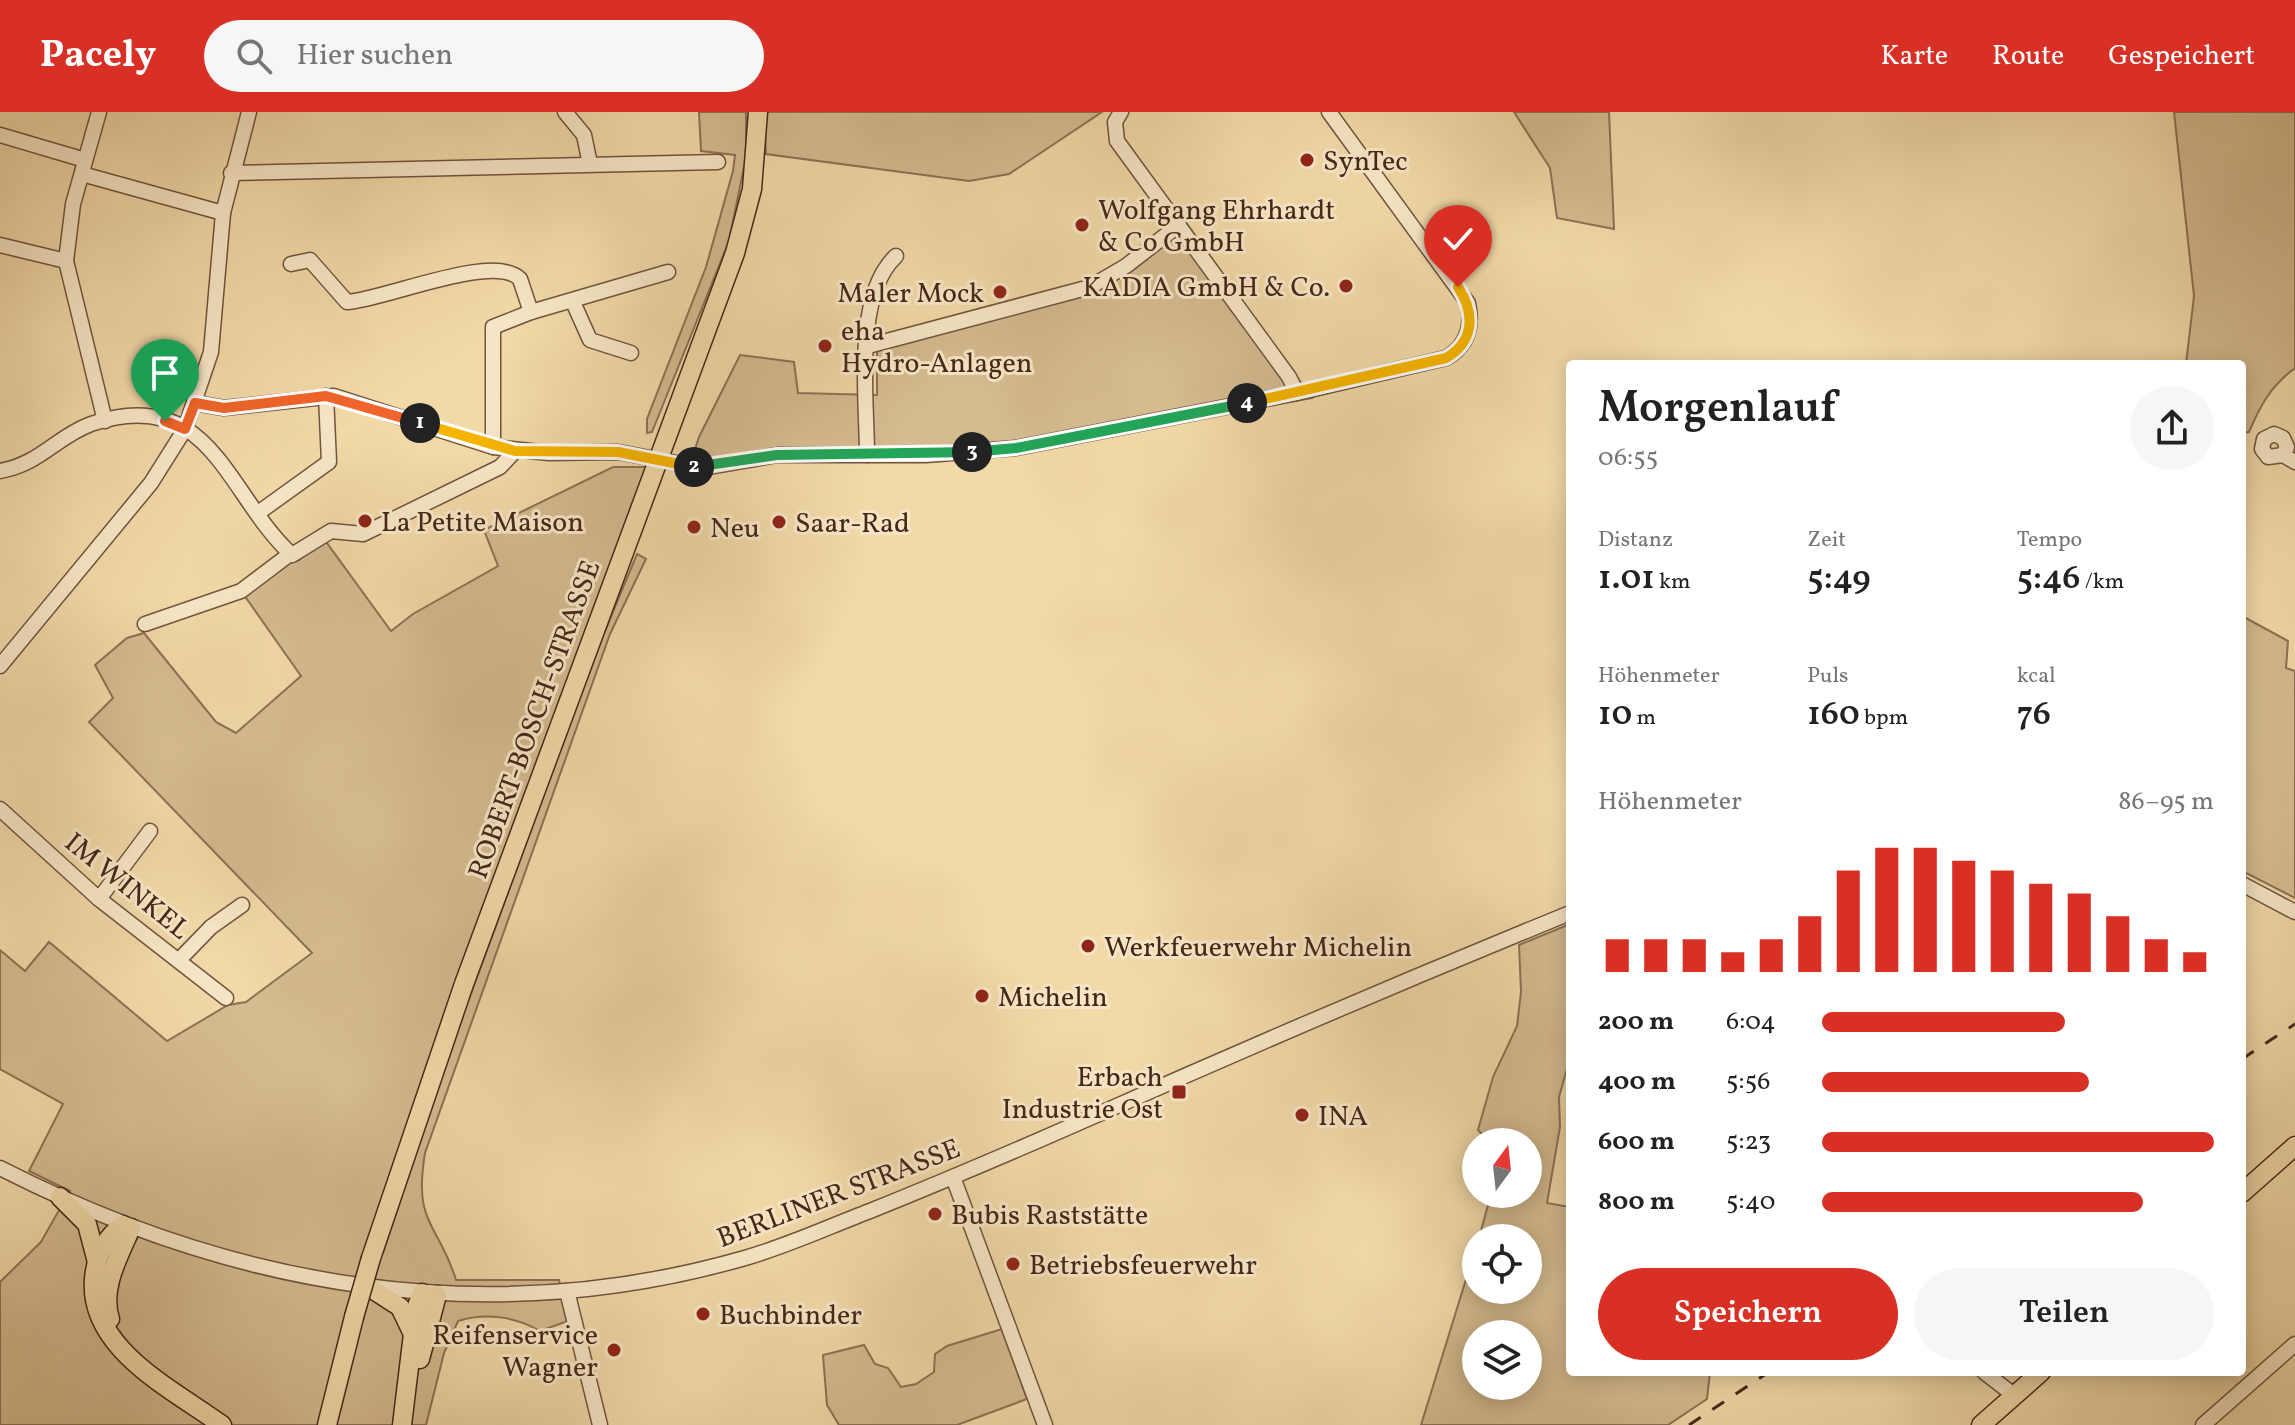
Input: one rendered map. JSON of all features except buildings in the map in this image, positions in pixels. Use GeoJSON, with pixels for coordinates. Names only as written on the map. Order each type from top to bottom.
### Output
{"type":"FeatureCollection","features":[{"type":"Feature","properties":{"kind":"main road","name":"ROBERT-BOSCH-STRASSE"},"geometry":{"type":"LineString","coordinates":[[323,1425],[371,1258],[464,984],[659,461],[745,220],[757,154],[758,112]]}},
{"type":"Feature","properties":{"kind":"main road"},"geometry":{"type":"LineString","coordinates":[[2246,1190],[2292,1155]]}},
{"type":"Feature","properties":{"kind":"main road"},"geometry":{"type":"LineString","coordinates":[[60,1197],[87,1224],[97,1262],[93,1296],[107,1333],[132,1359],[222,1425]]}},
{"type":"Feature","properties":{"kind":"main road"},"geometry":{"type":"LineString","coordinates":[[97,1262],[114,1231],[127,1226]]}},
{"type":"Feature","properties":{"kind":"main road"},"geometry":{"type":"LineString","coordinates":[[127,1226],[106,1297],[114,1328],[135,1353],[231,1425]]}},
{"type":"Feature","properties":{"kind":"main road"},"geometry":{"type":"LineString","coordinates":[[372,1289],[400,1307],[413,1335]]}},
{"type":"Feature","properties":{"kind":"main road"},"geometry":{"type":"LineString","coordinates":[[402,1425],[413,1335],[430,1294]]}},
{"type":"Feature","properties":{"kind":"main road"},"geometry":{"type":"LineString","coordinates":[[408,1425],[430,1294]]}},
{"type":"Feature","properties":{"kind":"main road","name":"ROBERT-BOSCH-STRASSE"},"geometry":{"type":"LineString","coordinates":[[323,1425],[347,1344]]}},
{"type":"Feature","properties":{"kind":"main road"},"geometry":{"type":"LineString","coordinates":[[1981,1425],[2037,1376]]}},
{"type":"Feature","properties":{"kind":"street"},"geometry":{"type":"LineString","coordinates":[[99,112],[69,224],[66,261],[105,421]]}},
{"type":"Feature","properties":{"kind":"street"},"geometry":{"type":"LineString","coordinates":[[0,666],[151,483],[185,429],[215,332],[223,213],[249,112]]}},
{"type":"Feature","properties":{"kind":"street"},"geometry":{"type":"LineString","coordinates":[[565,112],[584,135],[590,164]]}},
{"type":"Feature","properties":{"kind":"street"},"geometry":{"type":"LineString","coordinates":[[1121,112],[1115,122],[1117,141],[1297,393]]}},
{"type":"Feature","properties":{"kind":"street"},"geometry":{"type":"LineString","coordinates":[[195,403],[224,408],[326,396],[493,447],[515,451],[618,452],[703,468],[777,455],[1006,450],[1297,393],[1446,358],[1464,342],[1470,325],[1468,303],[1329,112]]}},
{"type":"Feature","properties":{"kind":"street"},"geometry":{"type":"LineString","coordinates":[[0,135],[84,167],[223,213]]}},
{"type":"Feature","properties":{"kind":"street"},"geometry":{"type":"LineString","coordinates":[[231,173],[718,162]]}},
{"type":"Feature","properties":{"kind":"street"},"geometry":{"type":"LineString","coordinates":[[868,346],[1090,287],[1126,266],[1179,225]]}},
{"type":"Feature","properties":{"kind":"street"},"geometry":{"type":"LineString","coordinates":[[0,245],[66,261]]}},
{"type":"Feature","properties":{"kind":"street"},"geometry":{"type":"LineString","coordinates":[[867,455],[868,346],[875,287],[896,256]]}},
{"type":"Feature","properties":{"kind":"street"},"geometry":{"type":"LineString","coordinates":[[291,264],[310,260],[347,302],[444,279],[505,271],[520,279],[531,312]]}},
{"type":"Feature","properties":{"kind":"street"},"geometry":{"type":"LineString","coordinates":[[493,447],[496,393],[493,327],[531,312],[668,272]]}},
{"type":"Feature","properties":{"kind":"street"},"geometry":{"type":"LineString","coordinates":[[573,302],[590,340],[631,353]]}},
{"type":"Feature","properties":{"kind":"street"},"geometry":{"type":"LineString","coordinates":[[258,513],[329,462],[326,396]]}},
{"type":"Feature","properties":{"kind":"street"},"geometry":{"type":"LineString","coordinates":[[0,471],[33,462],[68,435],[105,421],[147,418],[185,429],[206,442],[290,554]]}},
{"type":"Feature","properties":{"kind":"street"},"geometry":{"type":"LineString","coordinates":[[145,624],[241,591],[290,554],[295,555],[331,531],[363,534],[500,467],[515,451]]}},
{"type":"Feature","properties":{"kind":"street","name":"IM WINKEL"},"geometry":{"type":"LineString","coordinates":[[0,809],[99,899],[226,998]]}},
{"type":"Feature","properties":{"kind":"street"},"geometry":{"type":"LineString","coordinates":[[99,899],[150,831]]}},
{"type":"Feature","properties":{"kind":"street"},"geometry":{"type":"LineString","coordinates":[[2246,886],[2295,912]]}},
{"type":"Feature","properties":{"kind":"street"},"geometry":{"type":"LineString","coordinates":[[179,960],[211,927],[242,905]]}},
{"type":"Feature","properties":{"kind":"street","name":"BERLINER STRASSE"},"geometry":{"type":"LineString","coordinates":[[0,1168],[127,1226],[246,1265],[372,1289],[430,1294],[567,1291],[656,1279],[746,1258],[953,1177],[1566,915]]}},
{"type":"Feature","properties":{"kind":"street"},"geometry":{"type":"LineString","coordinates":[[953,1177],[1045,1425]]}},
{"type":"Feature","properties":{"kind":"street"},"geometry":{"type":"LineString","coordinates":[[567,1291],[600,1425]]}},
{"type":"Feature","properties":{"kind":"street"},"geometry":{"type":"LineString","coordinates":[[2203,1425],[2295,1344]]}},
{"type":"Feature","properties":{"kind":"street"},"geometry":{"type":"LineString","coordinates":[[1989,1376],[2015,1396]]}},
{"type":"Feature","properties":{"kind":"shaded area"},"geometry":{"type":"Polygon","coordinates":[[[699,112],[746,112],[746,157],[729,241],[652,432],[647,433],[647,419],[706,267],[733,171],[735,155],[701,151],[699,112]]]}},
{"type":"Feature","properties":{"kind":"shaded area"},"geometry":{"type":"Polygon","coordinates":[[[764,112],[1102,112],[1009,174],[969,181],[766,154],[764,112]]]}},
{"type":"Feature","properties":{"kind":"shaded area"},"geometry":{"type":"Polygon","coordinates":[[[1514,112],[1609,112],[1614,229],[1557,218],[1550,168],[1514,112]]]}},
{"type":"Feature","properties":{"kind":"shaded area"},"geometry":{"type":"Polygon","coordinates":[[[2174,112],[2295,112],[2295,368],[2268,396],[2249,432],[2246,432],[2246,360],[2186,360],[2194,296],[2174,112]]]}},
{"type":"Feature","properties":{"kind":"shaded area"},"geometry":{"type":"Polygon","coordinates":[[[1187,224],[1312,398],[940,461],[758,460],[688,471],[699,437],[740,355],[794,362],[798,393],[877,395],[877,349],[1132,267],[1187,224]]]}},
{"type":"Feature","properties":{"kind":"shaded area"},"geometry":{"type":"Polygon","coordinates":[[[613,467],[646,467],[533,773],[345,1314],[383,1253],[454,1040],[595,655],[637,554],[646,559],[610,634],[425,1153],[422,1177],[425,1210],[456,1280],[559,1280],[568,1321],[540,1331],[500,1317],[458,1321],[444,1353],[426,1425],[0,1425],[0,1282],[41,1242],[70,1191],[29,1171],[63,1104],[0,1069],[0,950],[25,971],[49,942],[167,1041],[228,1005],[246,1002],[312,953],[89,722],[113,698],[95,665],[127,638],[144,633],[216,722],[236,733],[301,676],[244,595],[291,561],[299,560],[324,539],[391,631],[413,614],[498,566],[484,530],[613,467]]]}},
{"type":"Feature","properties":{"kind":"shaded area"},"geometry":{"type":"Polygon","coordinates":[[[2246,618],[2288,641],[2286,668],[2295,671],[2295,898],[2246,873],[2246,618]]]}},
{"type":"Feature","properties":{"kind":"shaded area"},"geometry":{"type":"Polygon","coordinates":[[[1566,926],[1566,1072],[1559,1097],[1560,1127],[1547,1203],[1566,1206],[1566,1376],[1710,1376],[1707,1399],[1668,1425],[1421,1425],[1462,1292],[1462,1304],[1542,1304],[1542,1224],[1483,1224],[1487,1208],[1542,1208],[1542,1128],[1479,1128],[1493,1077],[1517,1026],[1521,992],[1519,945],[1566,926]]]}},
{"type":"Feature","properties":{"kind":"shaded area"},"geometry":{"type":"Polygon","coordinates":[[[1002,1329],[1027,1399],[957,1425],[839,1425],[827,1405],[823,1355],[864,1345],[875,1364],[888,1368],[901,1387],[916,1384],[934,1372],[935,1354],[947,1346],[1002,1329]]]}},
{"type":"Feature","properties":{"kind":"railway"},"geometry":{"type":"LineString","coordinates":[[2246,1056],[2295,1024]]}},
{"type":"Feature","properties":{"kind":"railway"},"geometry":{"type":"LineString","coordinates":[[1689,1425],[1763,1376]]}},
{"type":"Feature","properties":{"kind":"place","name":"SynTec"},"geometry":{"type":"Point","coordinates":[1307,160]}},
{"type":"Feature","properties":{"kind":"place","name":"Wolfgang Ehrhardt & Co GmbH"},"geometry":{"type":"Point","coordinates":[1082,225]}},
{"type":"Feature","properties":{"kind":"place","name":"KADIA GmbH & Co."},"geometry":{"type":"Point","coordinates":[1346,286]}},
{"type":"Feature","properties":{"kind":"place","name":"Maler Mock"},"geometry":{"type":"Point","coordinates":[1000,292]}},
{"type":"Feature","properties":{"kind":"place","name":"eha Hydro-Anlagen"},"geometry":{"type":"Point","coordinates":[825,346]}},
{"type":"Feature","properties":{"kind":"place","name":"La Petite Maison"},"geometry":{"type":"Point","coordinates":[365,521]}},
{"type":"Feature","properties":{"kind":"place","name":"Saar-Rad"},"geometry":{"type":"Point","coordinates":[779,522]}},
{"type":"Feature","properties":{"kind":"place","name":"Neu"},"geometry":{"type":"Point","coordinates":[694,527]}},
{"type":"Feature","properties":{"kind":"place","name":"Werkfeuerwehr Michelin"},"geometry":{"type":"Point","coordinates":[1088,946]}},
{"type":"Feature","properties":{"kind":"place","name":"Michelin"},"geometry":{"type":"Point","coordinates":[982,996]}},
{"type":"Feature","properties":{"kind":"place","name":"Erbach Industrie Ost"},"geometry":{"type":"Point","coordinates":[1179,1092]}},
{"type":"Feature","properties":{"kind":"place","name":"INA"},"geometry":{"type":"Point","coordinates":[1302,1115]}},
{"type":"Feature","properties":{"kind":"place","name":"Bubis Raststätte"},"geometry":{"type":"Point","coordinates":[935,1214]}},
{"type":"Feature","properties":{"kind":"place","name":"Betriebsfeuerwehr"},"geometry":{"type":"Point","coordinates":[1013,1264]}},
{"type":"Feature","properties":{"kind":"place","name":"Buchbinder"},"geometry":{"type":"Point","coordinates":[703,1314]}},
{"type":"Feature","properties":{"kind":"place","name":"Reifenservice Wagner"},"geometry":{"type":"Point","coordinates":[614,1350]}},
{"type":"Feature","properties":{"kind":"route"},"geometry":{"type":"LineString","coordinates":[[165,421],[185,429],[195,403],[224,408],[334,396],[493,447],[549,453],[618,452],[703,468],[757,456],[926,455],[997,451],[1297,393],[1446,358],[1459,349],[1470,325],[1468,303],[1458,287]]}}]}
